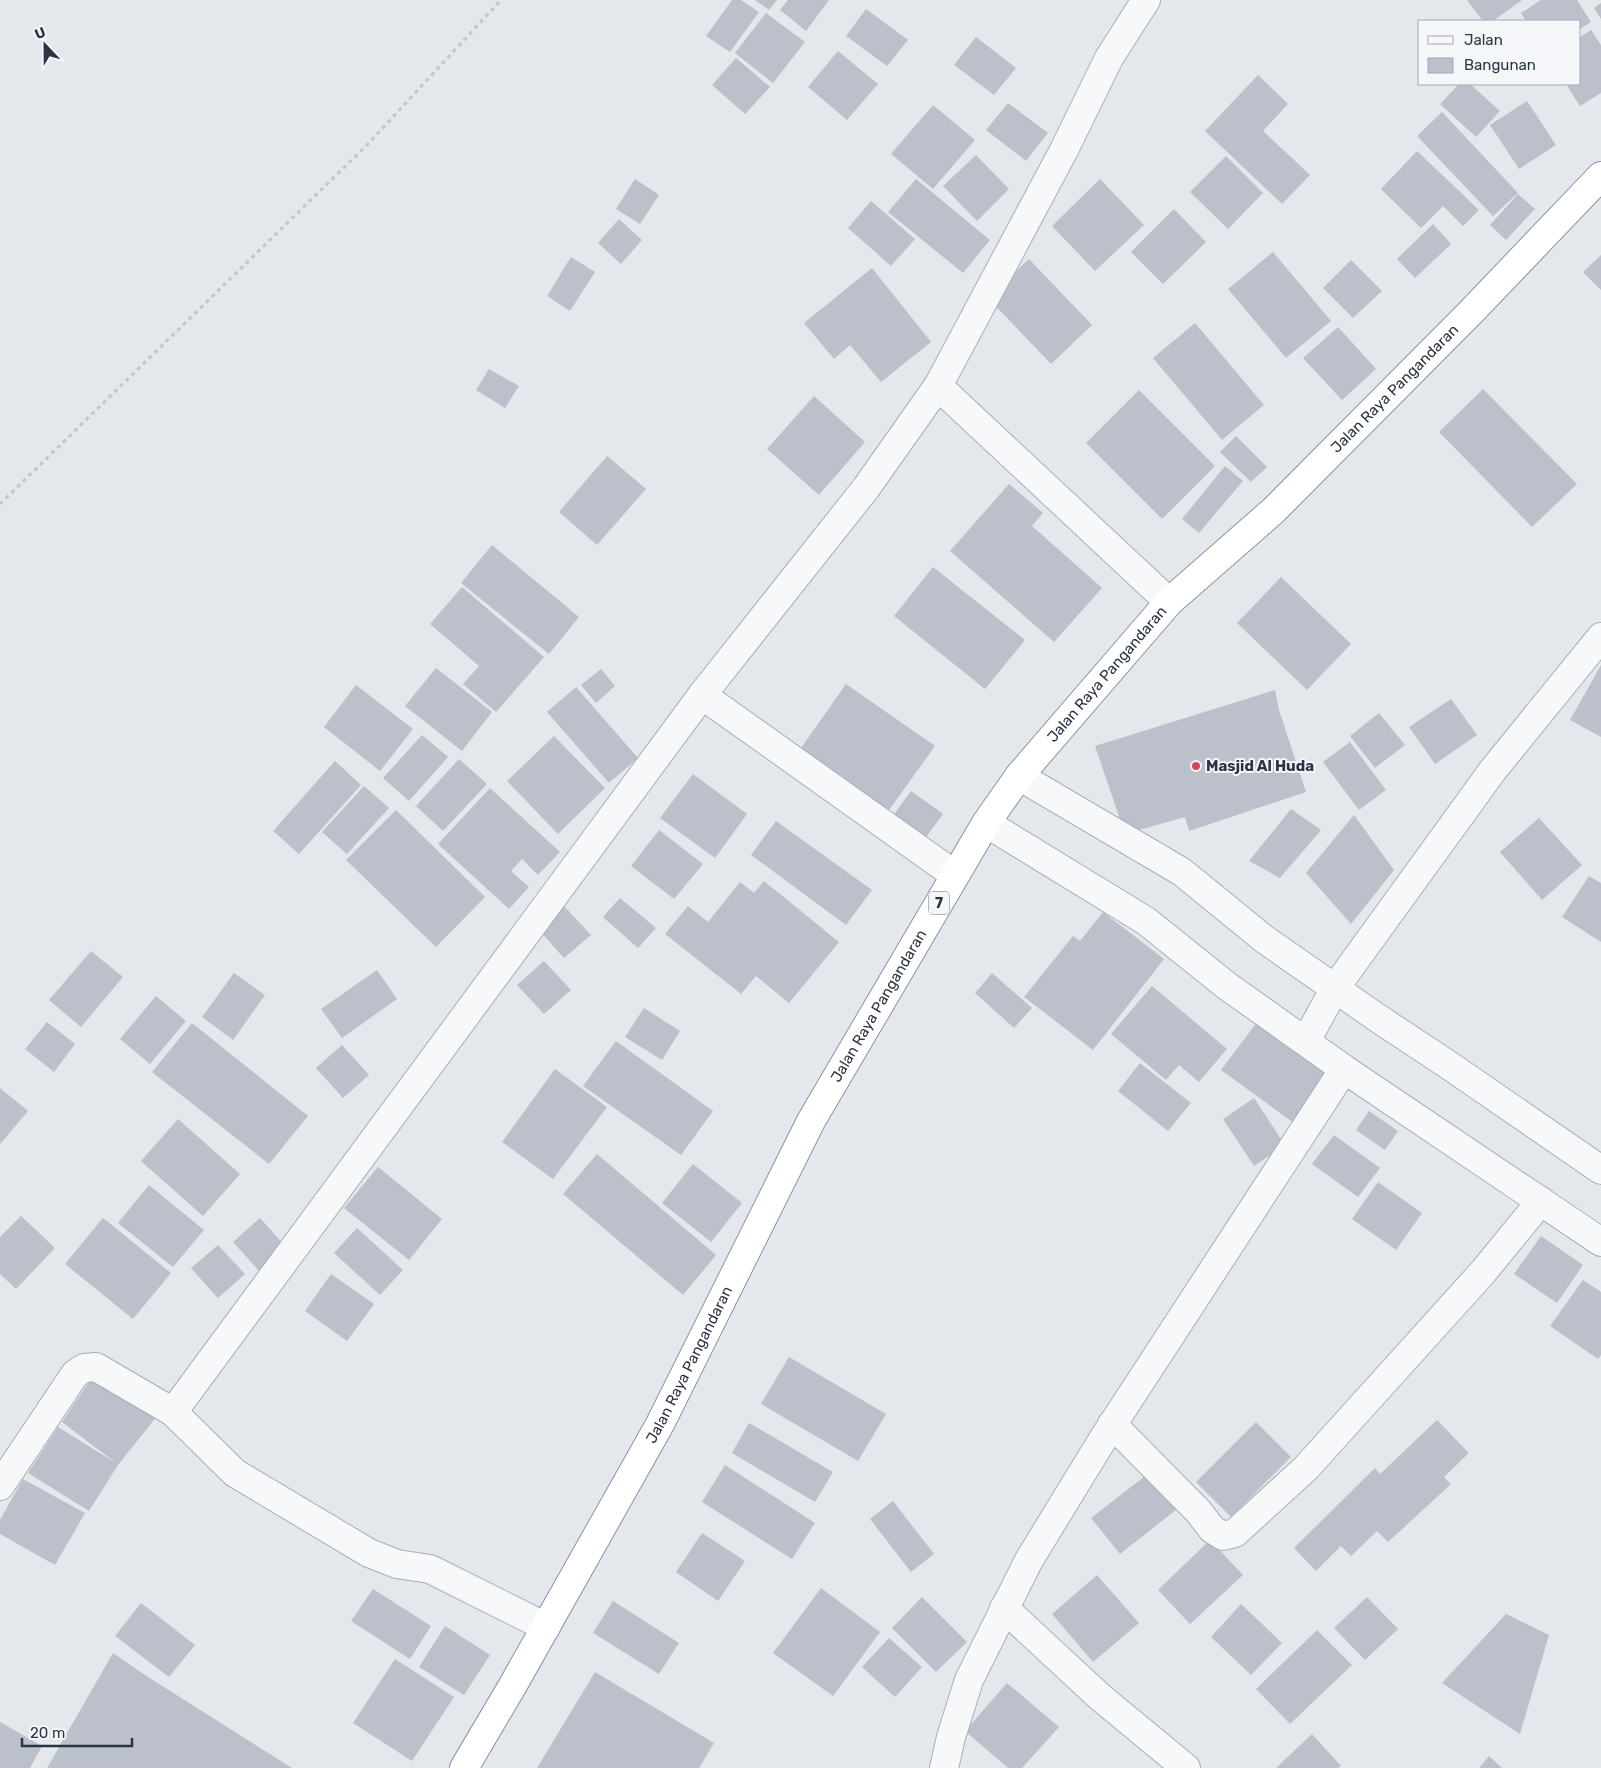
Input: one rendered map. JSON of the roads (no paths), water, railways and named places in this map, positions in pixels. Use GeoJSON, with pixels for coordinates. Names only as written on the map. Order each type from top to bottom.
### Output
{"type":"FeatureCollection","features":[{"type":"Feature","properties":{"kind":"highway","name":"Jalan Raya Pangandaran"},"geometry":{"type":"LineString","coordinates":[[464,1768],[660,1424],[811,1121],[955,874],[986,823],[1019,776],[1169,602],[1280,504],[1470,313],[1601,176]]}},
{"type":"Feature","properties":{"kind":"street"},"geometry":{"type":"LineString","coordinates":[[174,1412],[702,694],[866,488],[938,386],[1064,150],[1109,58],[1146,0]]}},
{"type":"Feature","properties":{"kind":"street"},"geometry":{"type":"LineString","coordinates":[[938,386],[1169,602]]}},
{"type":"Feature","properties":{"kind":"street"},"geometry":{"type":"LineString","coordinates":[[1306,1041],[1335,988],[1493,770],[1601,637]]}},
{"type":"Feature","properties":{"kind":"street"},"geometry":{"type":"LineString","coordinates":[[702,694],[955,874]]}},
{"type":"Feature","properties":{"kind":"street"},"geometry":{"type":"LineString","coordinates":[[1019,776],[1182,872],[1264,938],[1601,1170]]}},
{"type":"Feature","properties":{"kind":"street"},"geometry":{"type":"LineString","coordinates":[[986,823],[1146,920],[1227,986],[1344,1069],[1601,1242]]}},
{"type":"Feature","properties":{"kind":"street"},"geometry":{"type":"LineString","coordinates":[[944,1768],[969,1680],[1029,1560],[1112,1424],[1344,1069]]}},
{"type":"Feature","properties":{"kind":"street"},"geometry":{"type":"LineString","coordinates":[[1112,1424],[1198,1511],[1212,1529],[1223,1536],[1235,1533],[1306,1468],[1476,1279],[1541,1202]]}},
{"type":"Feature","properties":{"kind":"street"},"geometry":{"type":"LineString","coordinates":[[0,1486],[76,1374],[84,1368],[96,1367],[174,1412],[235,1473],[368,1553],[396,1564],[430,1569],[546,1627]]}},
{"type":"Feature","properties":{"kind":"street"},"geometry":{"type":"LineString","coordinates":[[1004,1608],[1100,1697],[1186,1768]]}},
{"type":"Feature","properties":{"kind":"place","name":"Masjid Al Huda"},"geometry":{"type":"Point","coordinates":[1196,766]}}]}
